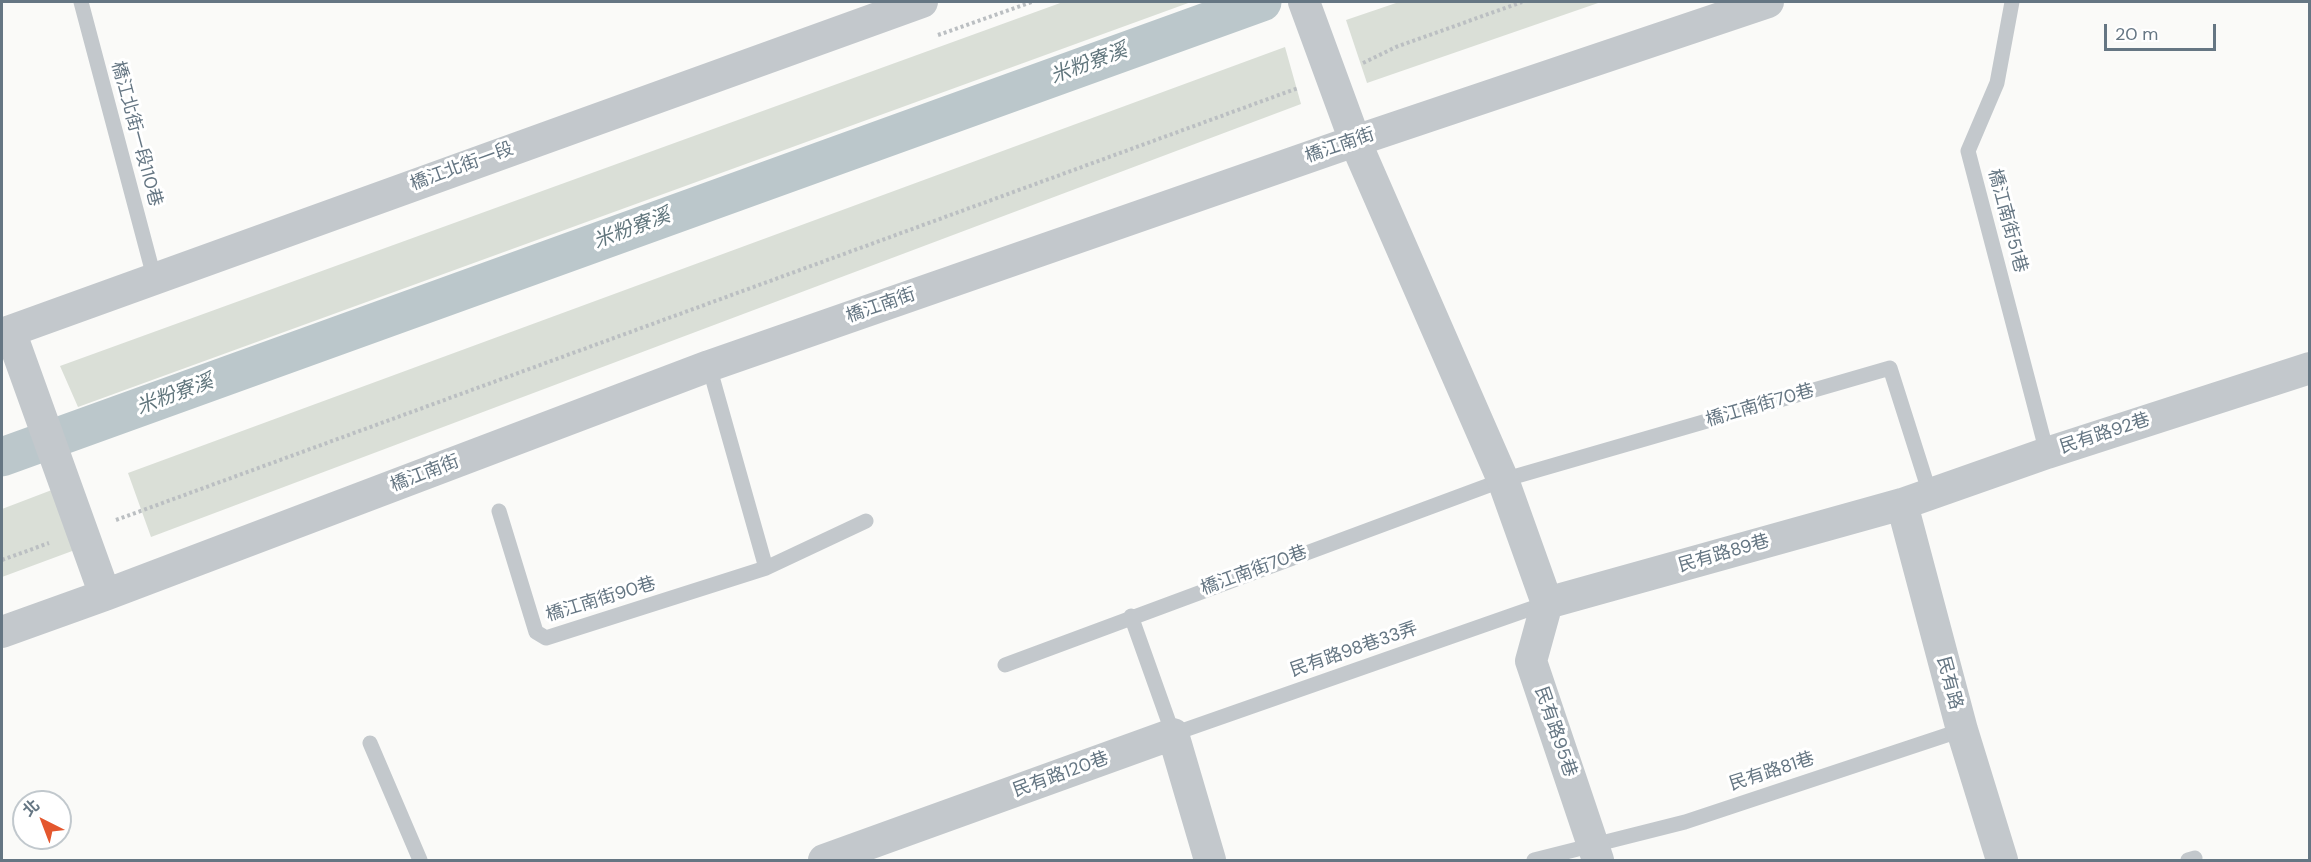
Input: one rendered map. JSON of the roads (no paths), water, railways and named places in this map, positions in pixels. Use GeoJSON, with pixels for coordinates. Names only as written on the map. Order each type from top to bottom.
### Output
{"type":"FeatureCollection","features":[{"type":"Feature","properties":{"kind":"street","name":"橋江北街一段"},"geometry":{"type":"LineString","coordinates":[[6,332],[922,2]]}},
{"type":"Feature","properties":{"kind":"street"},"geometry":{"type":"LineString","coordinates":[[1304,2],[1354,141],[1503,480],[1547,603]]}},
{"type":"Feature","properties":{"kind":"street","name":"橋江南街"},"geometry":{"type":"LineString","coordinates":[[2,632],[709,366],[1354,141],[1768,2]]}},
{"type":"Feature","properties":{"kind":"street"},"geometry":{"type":"LineString","coordinates":[[6,332],[26,376],[105,595]]}},
{"type":"Feature","properties":{"kind":"street","name":"民有路92巷"},"geometry":{"type":"LineString","coordinates":[[1916,499],[2047,453],[2310,368]]}},
{"type":"Feature","properties":{"kind":"street","name":"民有路89巷"},"geometry":{"type":"LineString","coordinates":[[1547,603],[1916,499]]}},
{"type":"Feature","properties":{"kind":"street","name":"民有路"},"geometry":{"type":"LineString","coordinates":[[1916,499],[1962,730],[2002,861]]}},
{"type":"Feature","properties":{"kind":"street","name":"民有路95巷"},"geometry":{"type":"LineString","coordinates":[[1547,603],[1530,661],[1595,852]]}},
{"type":"Feature","properties":{"kind":"street"},"geometry":{"type":"LineString","coordinates":[[1173,734],[1210,861]]}},
{"type":"Feature","properties":{"kind":"street","name":"民有路120巷"},"geometry":{"type":"LineString","coordinates":[[824,861],[1173,734]]}},
{"type":"Feature","properties":{"kind":"lane","name":"橋江北街一段110巷"},"geometry":{"type":"LineString","coordinates":[[81,2],[154,277]]}},
{"type":"Feature","properties":{"kind":"lane","name":"橋江南街51巷"},"geometry":{"type":"LineString","coordinates":[[2012,2],[1997,83],[1968,151],[2047,453]]}},
{"type":"Feature","properties":{"kind":"lane"},"geometry":{"type":"LineString","coordinates":[[709,366],[766,568]]}},
{"type":"Feature","properties":{"kind":"lane","name":"橋江南街70巷"},"geometry":{"type":"LineString","coordinates":[[1005,665],[1131,616],[1503,480],[1890,368],[1916,499]]}},
{"type":"Feature","properties":{"kind":"lane","name":"橋江南街90巷"},"geometry":{"type":"LineString","coordinates":[[499,511],[536,632],[546,638],[766,568],[866,521]]}},
{"type":"Feature","properties":{"kind":"lane","name":"民有路98巷33弄"},"geometry":{"type":"LineString","coordinates":[[1173,734],[1547,603]]}},
{"type":"Feature","properties":{"kind":"lane"},"geometry":{"type":"LineString","coordinates":[[1131,616],[1173,734]]}},
{"type":"Feature","properties":{"kind":"lane","name":"民有路81巷"},"geometry":{"type":"LineString","coordinates":[[1534,861],[1595,852],[1962,730]]}},
{"type":"Feature","properties":{"kind":"lane"},"geometry":{"type":"LineString","coordinates":[[370,743],[420,861]]}},
{"type":"Feature","properties":{"kind":"waterway","name":"米粉寮溪"},"geometry":{"type":"LineString","coordinates":[[2,457],[1262,2]]}}]}
